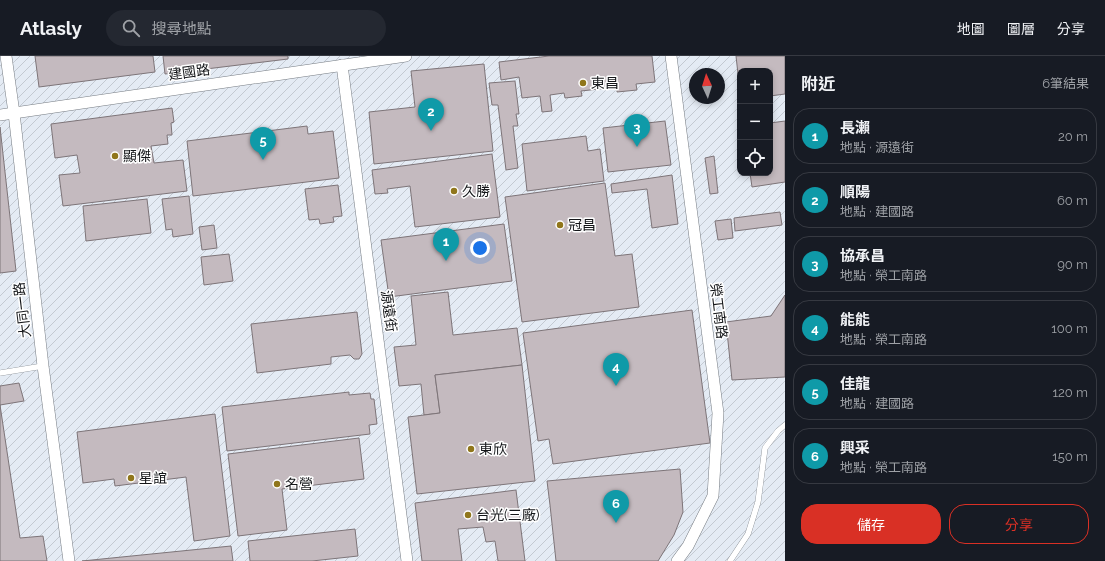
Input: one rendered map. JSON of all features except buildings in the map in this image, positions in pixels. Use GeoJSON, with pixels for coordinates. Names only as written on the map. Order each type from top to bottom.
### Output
{"type":"FeatureCollection","features":[{"type":"Feature","properties":{"kind":"street","name":"大同一路"},"geometry":{"type":"LineString","coordinates":[[6,56],[43,366],[69,561]]}},
{"type":"Feature","properties":{"kind":"street","name":"建國路"},"geometry":{"type":"LineString","coordinates":[[0,115],[406,56]]}},
{"type":"Feature","properties":{"kind":"street","name":"榮工南路"},"geometry":{"type":"LineString","coordinates":[[671,56],[718,413],[713,496],[688,546],[677,561]]}},
{"type":"Feature","properties":{"kind":"street","name":"源遠街"},"geometry":{"type":"LineString","coordinates":[[342,65],[407,561]]}},
{"type":"Feature","properties":{"kind":"lane"},"geometry":{"type":"LineString","coordinates":[[0,373],[43,366]]}},
{"type":"Feature","properties":{"kind":"lane"},"geometry":{"type":"LineString","coordinates":[[730,561],[748,534],[758,502],[765,448],[778,431],[785,425]]}},
{"type":"Feature","properties":{"kind":"shaded area"},"geometry":{"type":"Polygon","coordinates":[[[0,56],[785,56],[785,561],[0,561],[0,56]]]}},
{"type":"Feature","properties":{"kind":"place","name":"東昌"},"geometry":{"type":"Point","coordinates":[583,83]}},
{"type":"Feature","properties":{"kind":"place","name":"順陽"},"geometry":{"type":"Point","coordinates":[431,131]}},
{"type":"Feature","properties":{"kind":"place","name":"協承昌"},"geometry":{"type":"Point","coordinates":[637,147]}},
{"type":"Feature","properties":{"kind":"place","name":"顯傑"},"geometry":{"type":"Point","coordinates":[115,156]}},
{"type":"Feature","properties":{"kind":"place","name":"佳龍"},"geometry":{"type":"Point","coordinates":[263,160]}},
{"type":"Feature","properties":{"kind":"place","name":"久勝"},"geometry":{"type":"Point","coordinates":[454,191]}},
{"type":"Feature","properties":{"kind":"place","name":"冠昌"},"geometry":{"type":"Point","coordinates":[560,225]}},
{"type":"Feature","properties":{"kind":"place","name":"長瀨"},"geometry":{"type":"Point","coordinates":[446,261]}},
{"type":"Feature","properties":{"kind":"place","name":"能能"},"geometry":{"type":"Point","coordinates":[616,386]}},
{"type":"Feature","properties":{"kind":"place","name":"東欣"},"geometry":{"type":"Point","coordinates":[471,449]}},
{"type":"Feature","properties":{"kind":"place","name":"星誼"},"geometry":{"type":"Point","coordinates":[131,478]}},
{"type":"Feature","properties":{"kind":"place","name":"名營"},"geometry":{"type":"Point","coordinates":[277,484]}},
{"type":"Feature","properties":{"kind":"place","name":"台光(三廠)"},"geometry":{"type":"Point","coordinates":[468,515]}},
{"type":"Feature","properties":{"kind":"place","name":"興采"},"geometry":{"type":"Point","coordinates":[616,523]}}]}
